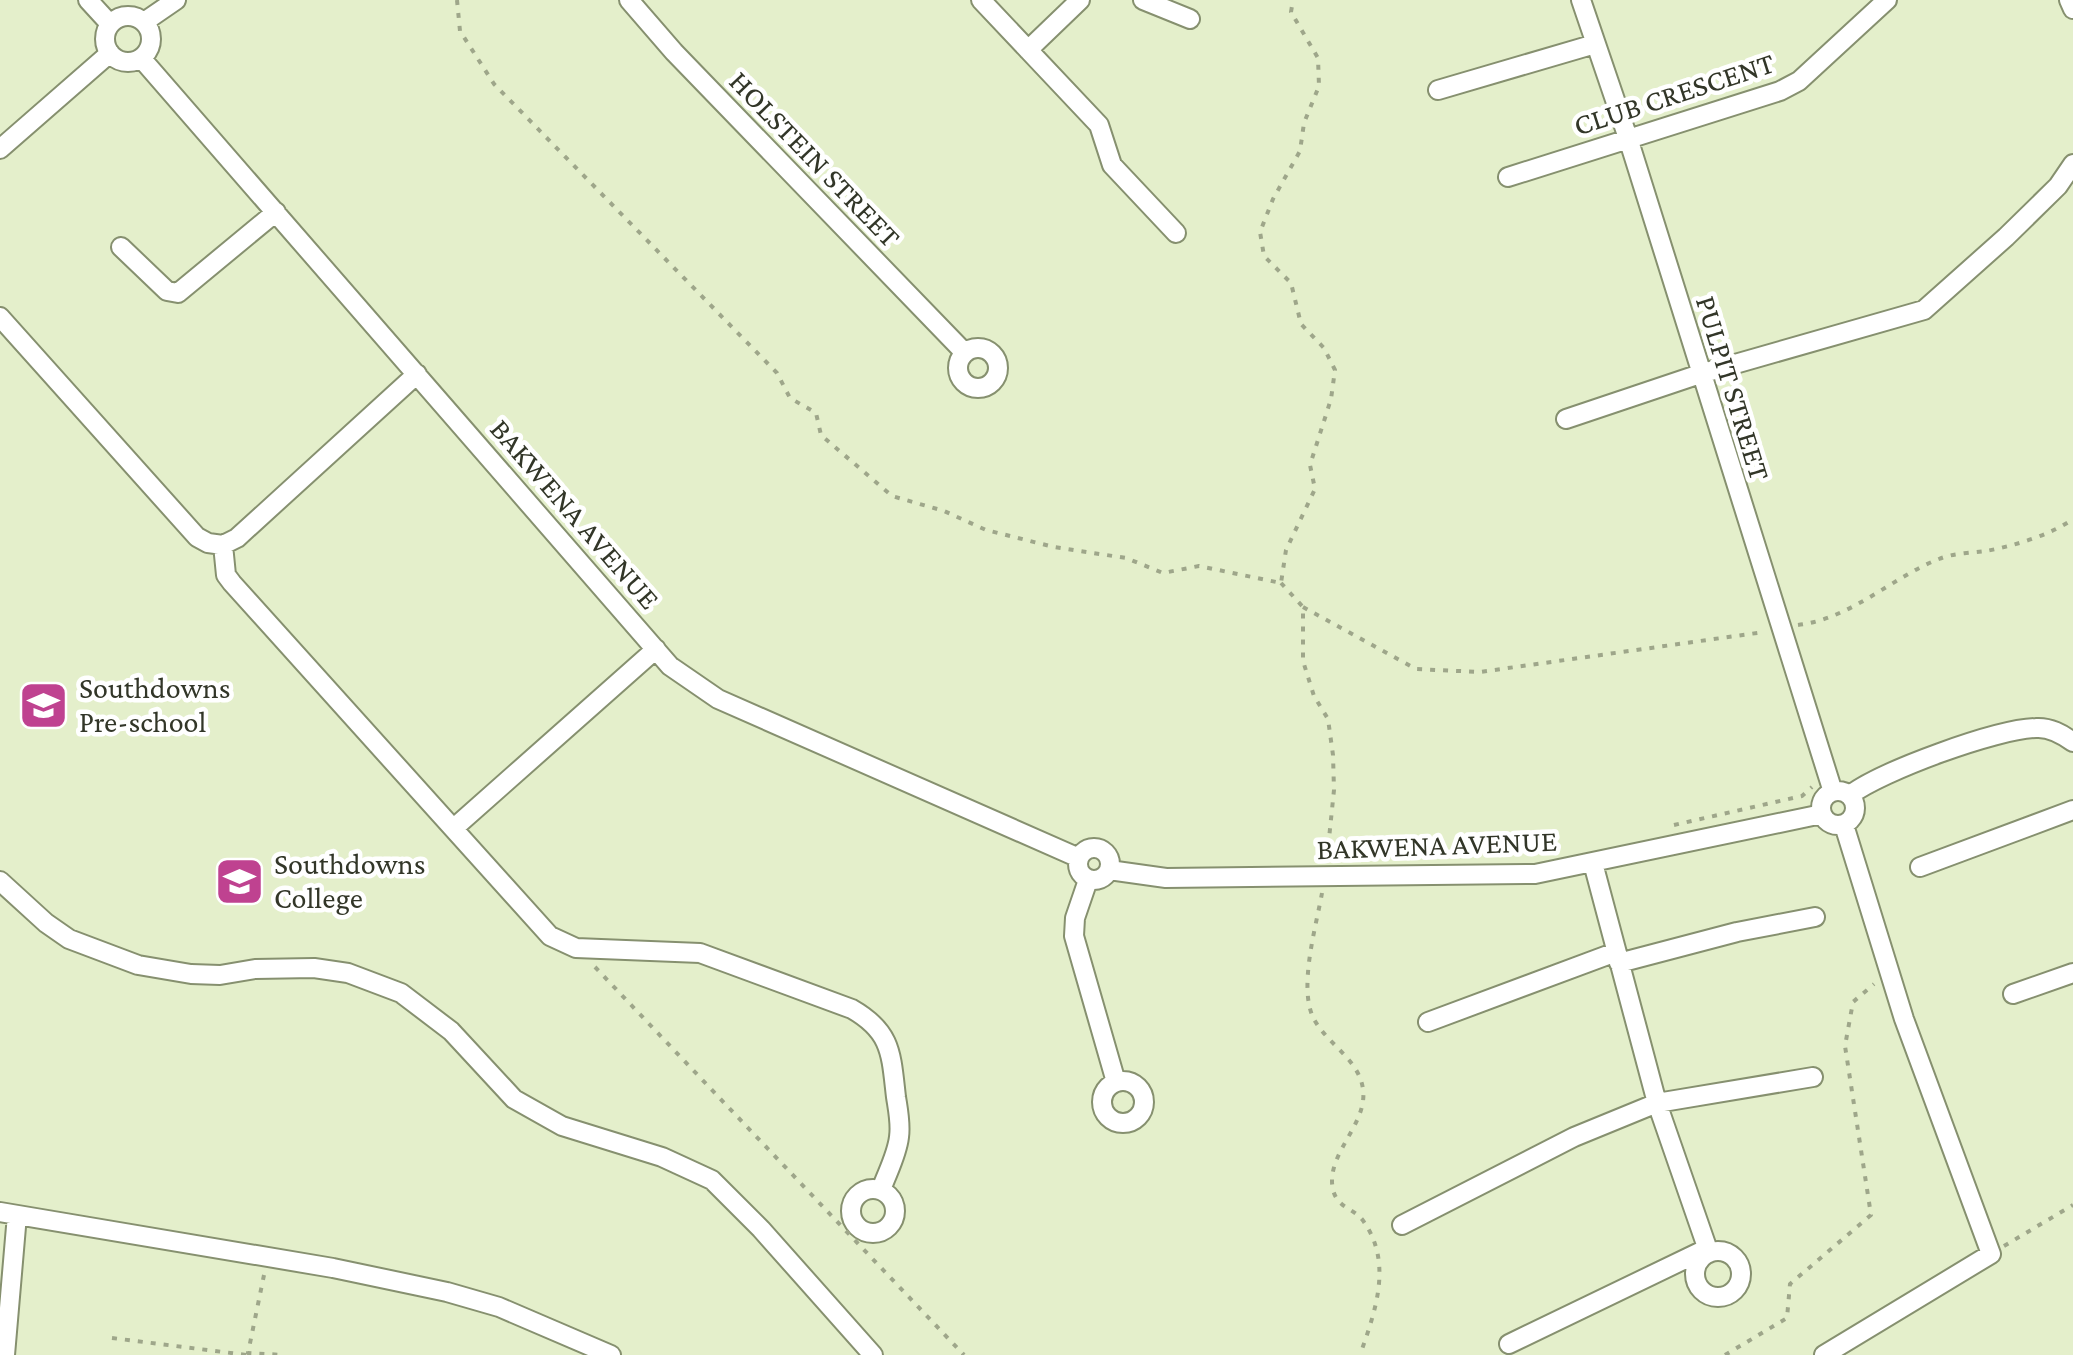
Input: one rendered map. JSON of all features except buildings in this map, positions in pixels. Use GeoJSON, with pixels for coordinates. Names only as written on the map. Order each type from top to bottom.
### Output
{"type":"FeatureCollection","features":[{"type":"Feature","properties":{"kind":"street"},"geometry":{"type":"LineString","coordinates":[[88,0],[110,24]]}},
{"type":"Feature","properties":{"kind":"street"},"geometry":{"type":"LineString","coordinates":[[144,22],[176,0]]}},
{"type":"Feature","properties":{"kind":"street","name":"HOLSTEIN STREET"},"geometry":{"type":"LineString","coordinates":[[630,0],[700,79],[964,354]]}},
{"type":"Feature","properties":{"kind":"street"},"geometry":{"type":"LineString","coordinates":[[982,0],[1099,126],[1112,164],[1176,232]]}},
{"type":"Feature","properties":{"kind":"street"},"geometry":{"type":"LineString","coordinates":[[1028,50],[1080,0]]}},
{"type":"Feature","properties":{"kind":"street"},"geometry":{"type":"LineString","coordinates":[[1143,0],[1190,19]]}},
{"type":"Feature","properties":{"kind":"street","name":"PULPIT STREET"},"geometry":{"type":"LineString","coordinates":[[1581,0],[1628,138],[1780,628],[1841,794]]}},
{"type":"Feature","properties":{"kind":"street","name":"CLUB CRESCENT"},"geometry":{"type":"LineString","coordinates":[[1508,177],[1790,86],[1887,0]]}},
{"type":"Feature","properties":{"kind":"street"},"geometry":{"type":"LineString","coordinates":[[2070,0],[2073,9]]}},
{"type":"Feature","properties":{"kind":"street"},"geometry":{"type":"LineString","coordinates":[[126,16],[144,22],[151,39],[148,51],[141,58],[126,62],[110,53],[105,42],[110,24],[126,16]]}},
{"type":"Feature","properties":{"kind":"street"},"geometry":{"type":"LineString","coordinates":[[1438,90],[1596,44]]}},
{"type":"Feature","properties":{"kind":"street"},"geometry":{"type":"LineString","coordinates":[[0,149],[110,53]]}},
{"type":"Feature","properties":{"kind":"street","name":"BAKWENA AVENUE"},"geometry":{"type":"LineString","coordinates":[[141,58],[688,681],[718,699],[1078,858]]}},
{"type":"Feature","properties":{"kind":"street"},"geometry":{"type":"LineString","coordinates":[[1566,419],[1700,374],[1924,310],[2006,238],[2058,186],[2073,164]]}},
{"type":"Feature","properties":{"kind":"street"},"geometry":{"type":"LineString","coordinates":[[121,247],[167,291],[178,293],[276,212]]}},
{"type":"Feature","properties":{"kind":"street"},"geometry":{"type":"LineString","coordinates":[[0,317],[196,538],[222,544],[237,538],[417,374]]}},
{"type":"Feature","properties":{"kind":"street"},"geometry":{"type":"LineString","coordinates":[[222,544],[226,575],[232,583],[550,936],[576,948],[700,953],[870,1020],[892,1056],[899,1123],[897,1146],[880,1190]]}},
{"type":"Feature","properties":{"kind":"street"},"geometry":{"type":"LineString","coordinates":[[454,828],[656,649]]}},
{"type":"Feature","properties":{"kind":"street"},"geometry":{"type":"LineString","coordinates":[[1844,825],[1831,824],[1822,814],[1823,801],[1883,774],[2012,732],[2044,728],[2073,742]]}},
{"type":"Feature","properties":{"kind":"street"},"geometry":{"type":"LineString","coordinates":[[1841,794],[1856,812],[1844,825]]}},
{"type":"Feature","properties":{"kind":"street"},"geometry":{"type":"LineString","coordinates":[[1920,867],[2073,810]]}},
{"type":"Feature","properties":{"kind":"street","name":"BAKWENA AVENUE"},"geometry":{"type":"LineString","coordinates":[[1109,870],[1166,878],[1535,874],[1822,814]]}},
{"type":"Feature","properties":{"kind":"street"},"geometry":{"type":"LineString","coordinates":[[1824,1355],[1991,1254],[1889,970],[1844,825]]}},
{"type":"Feature","properties":{"kind":"street"},"geometry":{"type":"LineString","coordinates":[[1090,849],[1102,850],[1110,859],[1109,870],[1100,880],[1088,880],[1080,872],[1078,858],[1090,849]]}},
{"type":"Feature","properties":{"kind":"street"},"geometry":{"type":"LineString","coordinates":[[1509,1344],[1708,1250],[1657,1103],[1592,863]]}},
{"type":"Feature","properties":{"kind":"street"},"geometry":{"type":"LineString","coordinates":[[1088,880],[1075,918],[1074,936],[1116,1082]]}},
{"type":"Feature","properties":{"kind":"street"},"geometry":{"type":"LineString","coordinates":[[0,882],[68,938],[138,965],[220,975],[254,969],[314,968],[348,973],[401,993],[451,1031],[514,1099],[562,1126],[662,1158],[712,1180],[762,1229],[873,1355]]}},
{"type":"Feature","properties":{"kind":"street"},"geometry":{"type":"LineString","coordinates":[[1428,1022],[1618,958],[1815,917]]}},
{"type":"Feature","properties":{"kind":"street"},"geometry":{"type":"LineString","coordinates":[[2012,994],[2073,973]]}},
{"type":"Feature","properties":{"kind":"street"},"geometry":{"type":"LineString","coordinates":[[1402,1225],[1574,1137],[1657,1103],[1813,1077]]}},
{"type":"Feature","properties":{"kind":"street"},"geometry":{"type":"LineString","coordinates":[[5,1355],[8,1213],[447,1292],[499,1307],[611,1355]]}},
{"type":"Feature","properties":{"kind":"path"},"geometry":{"type":"LineString","coordinates":[[457,0],[460,31],[494,84],[777,372],[790,398],[816,414],[821,435],[892,496],[944,511],[986,530],[1126,558],[1163,573],[1199,566],[1281,583],[1303,607],[1416,668],[1480,672],[1806,624],[1868,600],[1940,558],[2015,545],[2042,532],[2060,529],[2073,519]]}},
{"type":"Feature","properties":{"kind":"path"},"geometry":{"type":"LineString","coordinates":[[1281,583],[1286,550],[1315,489],[1310,465],[1331,399],[1335,370],[1324,348],[1300,324],[1291,283],[1264,256],[1260,232],[1300,151],[1304,123],[1319,86],[1318,58],[1291,12],[1293,0]]}},
{"type":"Feature","properties":{"kind":"path"},"geometry":{"type":"LineString","coordinates":[[1303,607],[1304,661],[1314,696],[1328,719],[1334,790],[1307,998],[1314,1020],[1356,1068],[1363,1085],[1364,1106],[1332,1181],[1334,1196],[1364,1222],[1381,1272],[1377,1303],[1360,1355]]}},
{"type":"Feature","properties":{"kind":"path"},"geometry":{"type":"LineString","coordinates":[[1671,826],[1802,796],[1810,792],[1814,783]]}},
{"type":"Feature","properties":{"kind":"path"},"geometry":{"type":"LineString","coordinates":[[576,948],[964,1355]]}},
{"type":"Feature","properties":{"kind":"path"},"geometry":{"type":"LineString","coordinates":[[1725,1355],[1787,1318],[1790,1284],[1871,1215],[1844,1046],[1853,1002],[1889,970]]}},
{"type":"Feature","properties":{"kind":"path"},"geometry":{"type":"LineString","coordinates":[[1991,1254],[2073,1205]]}},
{"type":"Feature","properties":{"kind":"path"},"geometry":{"type":"LineString","coordinates":[[247,1354],[267,1258]]}},
{"type":"Feature","properties":{"kind":"path"},"geometry":{"type":"LineString","coordinates":[[112,1338],[284,1355]]}},
{"type":"Feature","properties":{"kind":"place","name":"Southdowns Pre-school"},"geometry":{"type":"Point","coordinates":[44,705]}},
{"type":"Feature","properties":{"kind":"place","name":"Southdowns College"},"geometry":{"type":"Point","coordinates":[239,881]}}]}
